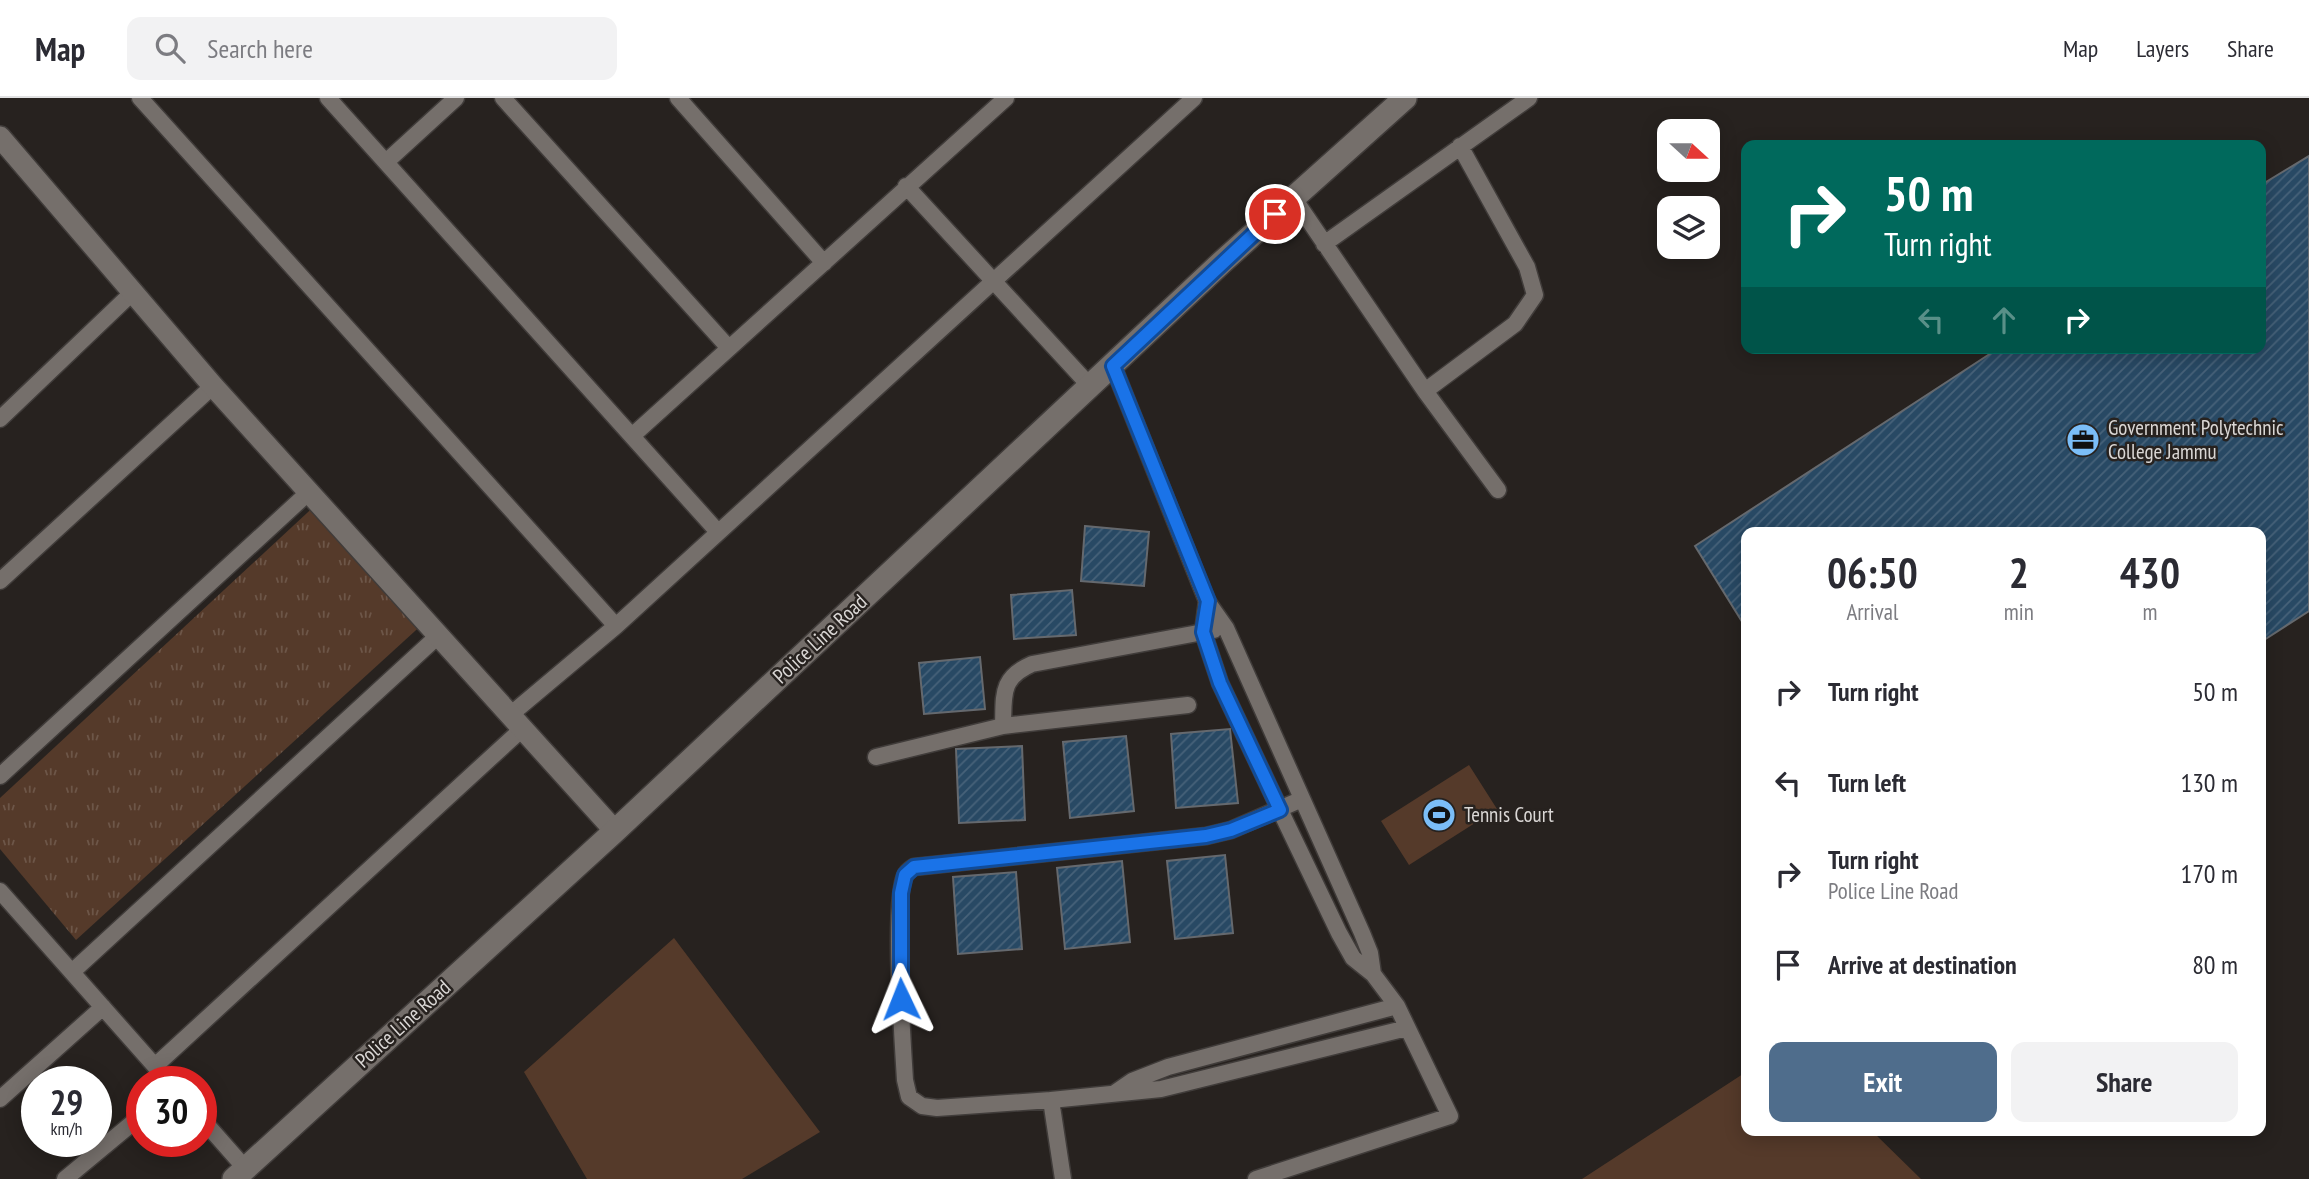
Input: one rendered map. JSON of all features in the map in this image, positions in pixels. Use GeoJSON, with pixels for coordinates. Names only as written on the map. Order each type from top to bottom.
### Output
{"type":"FeatureCollection","features":[{"type":"Feature","properties":{"kind":"main road","name":"Police Line Road"},"geometry":{"type":"LineString","coordinates":[[240,1173],[615,831],[1293,197],[1405,98]]}},
{"type":"Feature","properties":{"kind":"street"},"geometry":{"type":"LineString","coordinates":[[140,98],[616,626]]}},
{"type":"Feature","properties":{"kind":"street"},"geometry":{"type":"LineString","coordinates":[[328,98],[718,532]]}},
{"type":"Feature","properties":{"kind":"street"},"geometry":{"type":"LineString","coordinates":[[386,162],[456,98]]}},
{"type":"Feature","properties":{"kind":"street"},"geometry":{"type":"LineString","coordinates":[[503,98],[729,347]]}},
{"type":"Feature","properties":{"kind":"street"},"geometry":{"type":"LineString","coordinates":[[678,98],[824,263]]}},
{"type":"Feature","properties":{"kind":"street"},"geometry":{"type":"LineString","coordinates":[[632,436],[1006,98]]}},
{"type":"Feature","properties":{"kind":"street"},"geometry":{"type":"LineString","coordinates":[[0,891],[155,1066],[616,626],[1194,98]]}},
{"type":"Feature","properties":{"kind":"street"},"geometry":{"type":"LineString","coordinates":[[1324,244],[1529,98]]}},
{"type":"Feature","properties":{"kind":"street"},"geometry":{"type":"LineString","coordinates":[[0,137],[213,386],[615,831]]}},
{"type":"Feature","properties":{"kind":"street"},"geometry":{"type":"LineString","coordinates":[[1425,391],[1515,324],[1535,295],[1527,267],[1460,146]]}},
{"type":"Feature","properties":{"kind":"street"},"geometry":{"type":"LineString","coordinates":[[906,186],[1090,386]]}},
{"type":"Feature","properties":{"kind":"street"},"geometry":{"type":"LineString","coordinates":[[1293,197],[1425,391],[1498,490]]}},
{"type":"Feature","properties":{"kind":"street"},"geometry":{"type":"LineString","coordinates":[[0,419],[133,292]]}},
{"type":"Feature","properties":{"kind":"street"},"geometry":{"type":"LineString","coordinates":[[1113,366],[1208,601],[1226,628],[1300,800],[1362,933],[1370,953],[1373,974]]}},
{"type":"Feature","properties":{"kind":"street"},"geometry":{"type":"LineString","coordinates":[[0,581],[213,386]]}},
{"type":"Feature","properties":{"kind":"street"},"geometry":{"type":"LineString","coordinates":[[0,776],[309,492]]}},
{"type":"Feature","properties":{"kind":"street"},"geometry":{"type":"LineString","coordinates":[[1208,601],[1203,632],[1220,683],[1353,958],[1373,974],[1397,1006],[1450,1116],[1256,1179]]}},
{"type":"Feature","properties":{"kind":"street"},"geometry":{"type":"LineString","coordinates":[[1003,726],[1006,686],[1020,668],[1226,628]]}},
{"type":"Feature","properties":{"kind":"street"},"geometry":{"type":"LineString","coordinates":[[72,972],[439,635]]}},
{"type":"Feature","properties":{"kind":"street"},"geometry":{"type":"LineString","coordinates":[[876,757],[1003,726],[1188,705]]}},
{"type":"Feature","properties":{"kind":"street"},"geometry":{"type":"LineString","coordinates":[[1300,800],[1231,830],[1206,836],[914,867],[905,875],[901,893],[900,972],[905,1080],[909,1097],[922,1106],[937,1108],[1051,1100],[1116,1092],[1134,1093],[1172,1087],[1407,1028]]}},
{"type":"Feature","properties":{"kind":"street"},"geometry":{"type":"LineString","coordinates":[[1116,1092],[1132,1081],[1168,1067],[1397,1006]]}},
{"type":"Feature","properties":{"kind":"street"},"geometry":{"type":"LineString","coordinates":[[3,1091],[103,1007]]}},
{"type":"Feature","properties":{"kind":"street"},"geometry":{"type":"LineString","coordinates":[[1051,1100],[1063,1179]]}},
{"type":"Feature","properties":{"kind":"street"},"geometry":{"type":"LineString","coordinates":[[65,1179],[126,1128]]}},
{"type":"Feature","properties":{"kind":"street"},"geometry":{"type":"LineString","coordinates":[[217,1141],[240,1173]]}},
{"type":"Feature","properties":{"kind":"green space"},"geometry":{"type":"Polygon","coordinates":[[[321,500],[426,621],[76,940],[0,849],[0,798],[321,500]]]}},
{"type":"Feature","properties":{"kind":"green space","name":"Tennis Court"},"geometry":{"type":"Polygon","coordinates":[[[1469,765],[1497,809],[1409,865],[1381,821],[1469,765]]]}},
{"type":"Feature","properties":{"kind":"green space"},"geometry":{"type":"Polygon","coordinates":[[[674,938],[820,1132],[742,1179],[587,1179],[524,1072],[674,938]]]}},
{"type":"Feature","properties":{"kind":"green space"},"geometry":{"type":"Polygon","coordinates":[[[1741,1075],[1741,1136],[1877,1136],[1921,1179],[1582,1179],[1741,1075]]]}},
{"type":"Feature","properties":{"kind":"building","name":"Government Polytechnic College Jammu"},"geometry":{"type":"Polygon","coordinates":[[[2309,156],[2309,611],[2266,639],[2266,527],[1741,527],[1741,620],[1695,546],[1990,354],[2266,354],[2266,182],[2309,156]]]}},
{"type":"Feature","properties":{"kind":"building"},"geometry":{"type":"Polygon","coordinates":[[[1085,526],[1149,532],[1144,586],[1081,581],[1085,526]]]}},
{"type":"Feature","properties":{"kind":"building"},"geometry":{"type":"Polygon","coordinates":[[[1072,590],[1076,635],[1014,639],[1011,595],[1072,590]]]}},
{"type":"Feature","properties":{"kind":"building"},"geometry":{"type":"Polygon","coordinates":[[[980,657],[985,709],[924,714],[919,663],[980,657]]]}},
{"type":"Feature","properties":{"kind":"building"},"geometry":{"type":"Polygon","coordinates":[[[1230,729],[1238,803],[1176,808],[1171,734],[1230,729]]]}},
{"type":"Feature","properties":{"kind":"building"},"geometry":{"type":"Polygon","coordinates":[[[1126,736],[1134,811],[1070,818],[1063,742],[1126,736]]]}},
{"type":"Feature","properties":{"kind":"building"},"geometry":{"type":"Polygon","coordinates":[[[1022,746],[1025,820],[959,823],[956,749],[1022,746]]]}},
{"type":"Feature","properties":{"kind":"building"},"geometry":{"type":"Polygon","coordinates":[[[1225,855],[1233,933],[1175,939],[1167,861],[1225,855]]]}},
{"type":"Feature","properties":{"kind":"building"},"geometry":{"type":"Polygon","coordinates":[[[1122,861],[1130,942],[1065,949],[1057,868],[1122,861]]]}},
{"type":"Feature","properties":{"kind":"building"},"geometry":{"type":"Polygon","coordinates":[[[1016,872],[1022,949],[958,954],[953,877],[1016,872]]]}},
{"type":"Feature","properties":{"kind":"place","name":"Government Polytechnic College Jammu"},"geometry":{"type":"Point","coordinates":[2083,440]}},
{"type":"Feature","properties":{"kind":"place","name":"Tennis Court"},"geometry":{"type":"Point","coordinates":[1439,815]}},
{"type":"Feature","properties":{"kind":"route"},"geometry":{"type":"LineString","coordinates":[[901,999],[901,893],[905,875],[914,867],[1155,844],[1231,830],[1280,810],[1220,683],[1203,632],[1208,601],[1113,366],[1275,214]]}}]}
